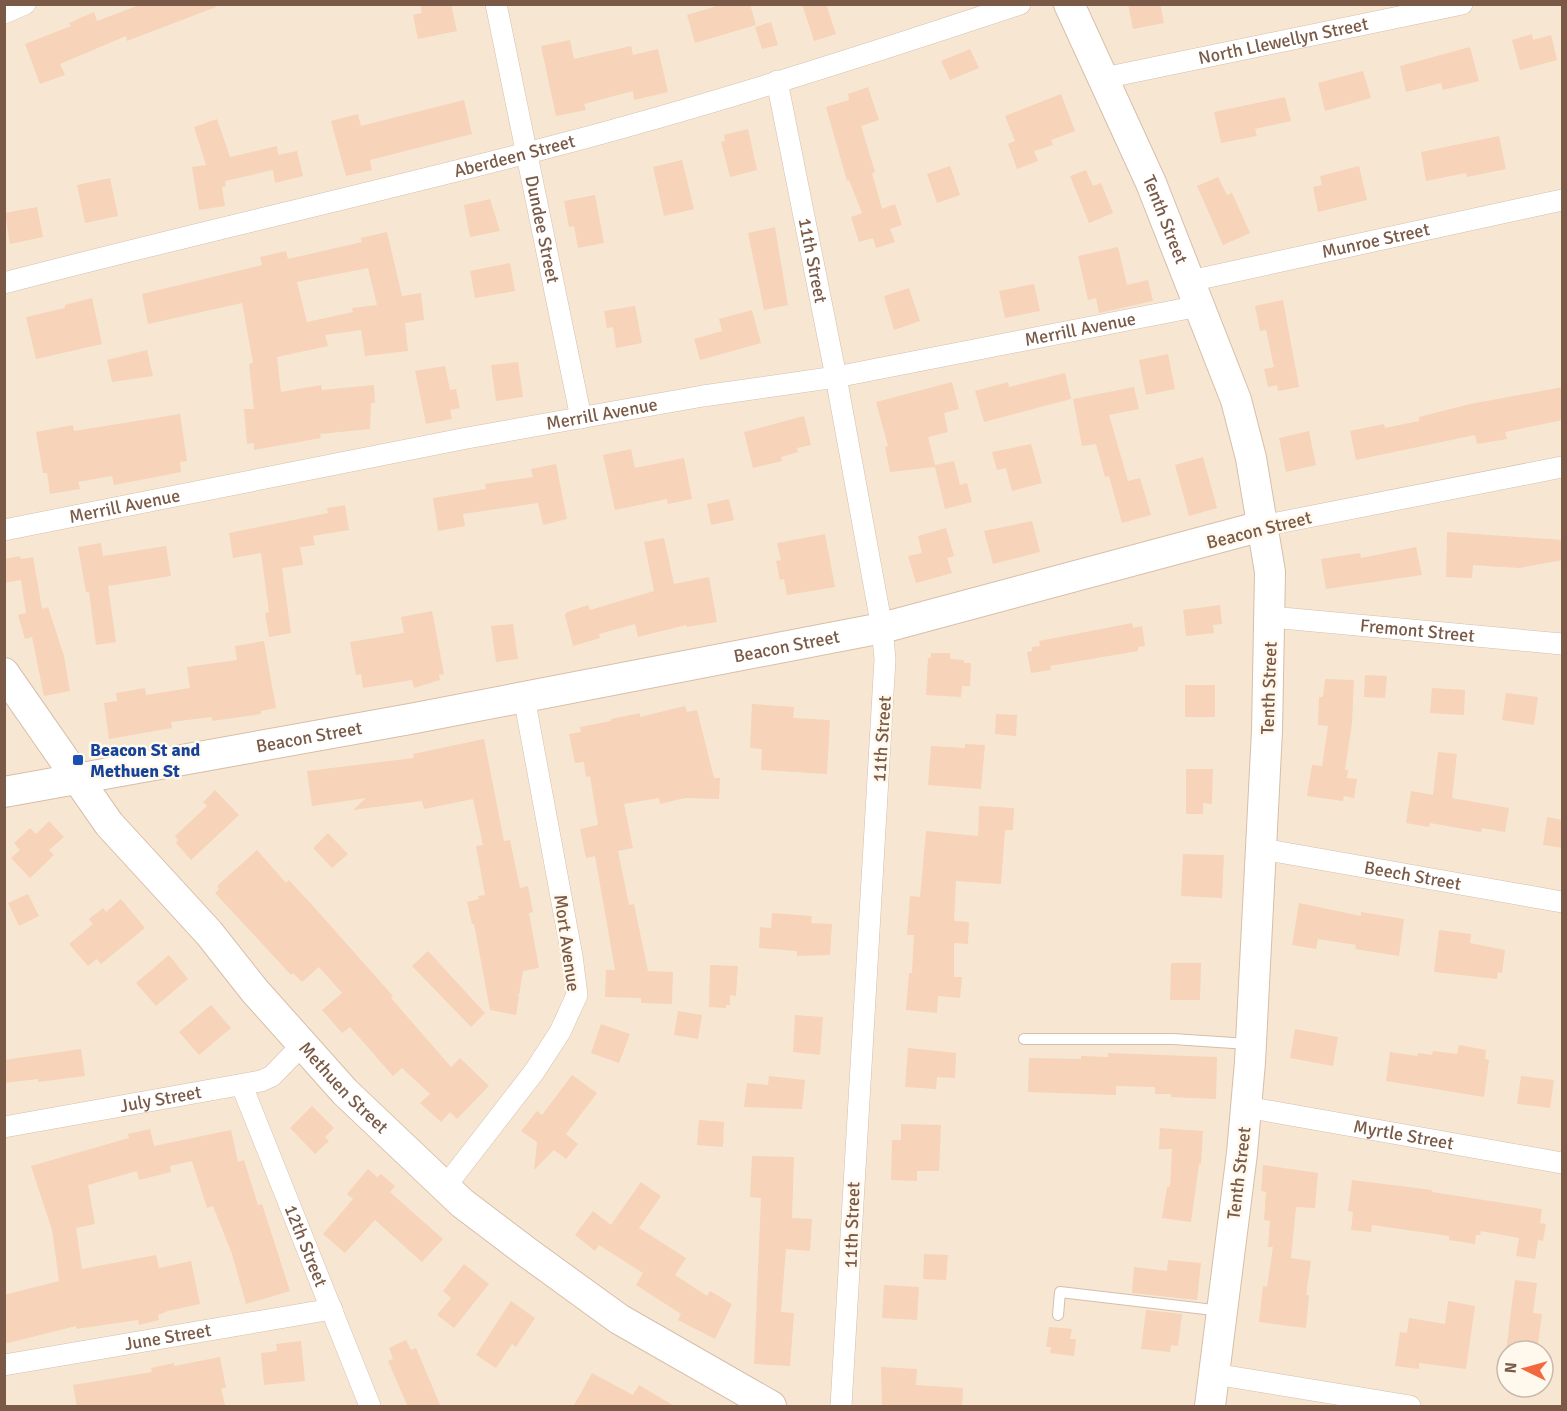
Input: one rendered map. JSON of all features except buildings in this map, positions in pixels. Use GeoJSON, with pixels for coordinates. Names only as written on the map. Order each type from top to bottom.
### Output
{"type":"FeatureCollection","features":[{"type":"Feature","properties":{"kind":"street"},"geometry":{"type":"LineString","coordinates":[[4,13],[25,4]]}},
{"type":"Feature","properties":{"kind":"street","name":"Dundee Street"},"geometry":{"type":"LineString","coordinates":[[496,4],[581,418]]}},
{"type":"Feature","properties":{"kind":"street","name":"Aberdeen Street"},"geometry":{"type":"LineString","coordinates":[[4,283],[526,153],[777,81],[1020,4]]}},
{"type":"Feature","properties":{"kind":"street","name":"Tenth Street"},"geometry":{"type":"LineString","coordinates":[[1070,4],[1151,183],[1236,400],[1251,458],[1270,572],[1271,617],[1252,1044],[1210,1407]]}},
{"type":"Feature","properties":{"kind":"street","name":"North Llewellyn Street"},"geometry":{"type":"LineString","coordinates":[[1104,78],[1462,4]]}},
{"type":"Feature","properties":{"kind":"street","name":"11th Street"},"geometry":{"type":"LineString","coordinates":[[777,81],[836,377],[882,628],[885,692],[841,1407]]}},
{"type":"Feature","properties":{"kind":"street","name":"Munroe Street"},"geometry":{"type":"LineString","coordinates":[[1194,293],[1563,200]]}},
{"type":"Feature","properties":{"kind":"street","name":"Merrill Avenue"},"geometry":{"type":"LineString","coordinates":[[4,530],[467,438],[836,377],[1194,293]]}},
{"type":"Feature","properties":{"kind":"street","name":"Beacon Street"},"geometry":{"type":"LineString","coordinates":[[4,792],[524,697],[882,628],[1262,526],[1563,467]]}},
{"type":"Feature","properties":{"kind":"street","name":"Fremont Street"},"geometry":{"type":"LineString","coordinates":[[1271,617],[1563,644]]}},
{"type":"Feature","properties":{"kind":"street","name":"Methuen Street"},"geometry":{"type":"LineString","coordinates":[[4,673],[109,824],[209,933],[302,1045],[345,1092],[462,1203],[619,1319],[771,1407]]}},
{"type":"Feature","properties":{"kind":"street","name":"Mort Avenue"},"geometry":{"type":"LineString","coordinates":[[445,1187],[534,1072],[560,1032],[577,995],[572,956],[524,697]]}},
{"type":"Feature","properties":{"kind":"street","name":"Beech Street"},"geometry":{"type":"LineString","coordinates":[[1262,849],[1563,902]]}},
{"type":"Feature","properties":{"kind":"street","name":"July Street"},"geometry":{"type":"LineString","coordinates":[[4,1127],[242,1086],[272,1076],[302,1045]]}},
{"type":"Feature","properties":{"kind":"street","name":"12th Street"},"geometry":{"type":"LineString","coordinates":[[242,1086],[370,1407]]}},
{"type":"Feature","properties":{"kind":"street","name":"Myrtle Street"},"geometry":{"type":"LineString","coordinates":[[1246,1107],[1563,1163]]}},
{"type":"Feature","properties":{"kind":"street","name":"June Street"},"geometry":{"type":"LineString","coordinates":[[4,1365],[332,1310]]}},
{"type":"Feature","properties":{"kind":"street"},"geometry":{"type":"LineString","coordinates":[[1214,1374],[1410,1407]]}},
{"type":"Feature","properties":{"kind":"lane"},"geometry":{"type":"LineString","coordinates":[[1024,1039],[1173,1039],[1252,1044]]}},
{"type":"Feature","properties":{"kind":"lane"},"geometry":{"type":"LineString","coordinates":[[1058,1315],[1060,1292],[1222,1311]]}},
{"type":"Feature","properties":{"kind":"shaded area"},"geometry":{"type":"Polygon","coordinates":[[[5,5],[1562,5],[1562,1406],[5,1406],[5,5]]]}},
{"type":"Feature","properties":{"kind":"place","name":"Beacon St and Methuen St"},"geometry":{"type":"Point","coordinates":[78,760]}}]}
